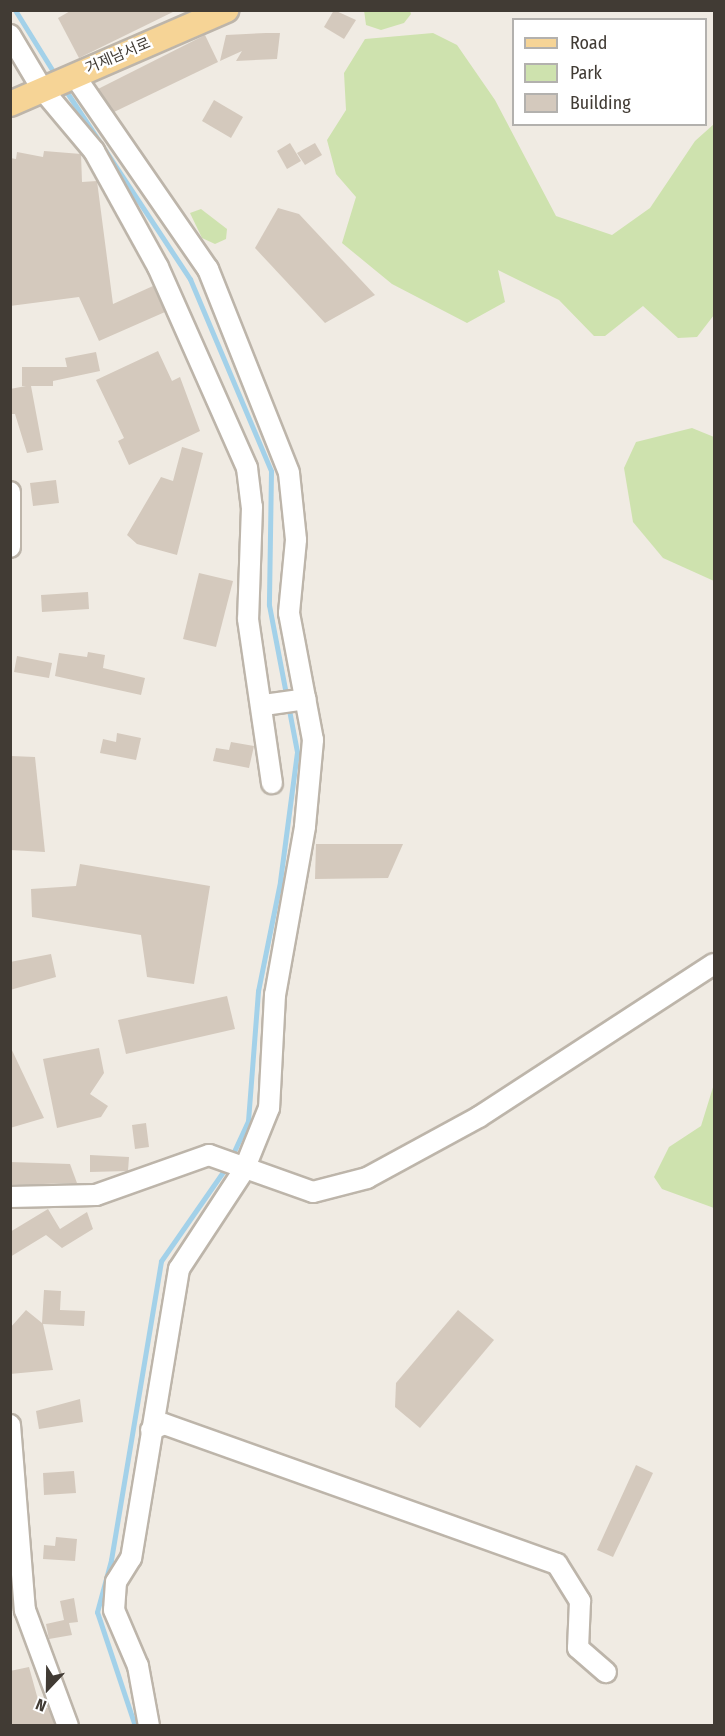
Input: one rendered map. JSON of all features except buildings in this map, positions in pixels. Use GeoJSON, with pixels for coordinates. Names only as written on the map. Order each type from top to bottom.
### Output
{"type":"FeatureCollection","features":[{"type":"Feature","properties":{"kind":"main road","name":"거제남서로"},"geometry":{"type":"LineString","coordinates":[[10,104],[226,10]]}},
{"type":"Feature","properties":{"kind":"lane"},"geometry":{"type":"LineString","coordinates":[[10,35],[42,89],[94,151],[153,257],[247,468],[252,507],[248,619],[264,705],[272,783]]}},
{"type":"Feature","properties":{"kind":"lane"},"geometry":{"type":"LineString","coordinates":[[74,75],[207,269],[289,473],[296,540],[289,613],[313,740],[305,827],[274,995],[269,1108],[244,1170],[179,1269],[131,1558],[116,1582],[114,1610],[138,1666],[149,1725]]}},
{"type":"Feature","properties":{"kind":"lane"},"geometry":{"type":"LineString","coordinates":[[10,492],[10,547]]}},
{"type":"Feature","properties":{"kind":"lane"},"geometry":{"type":"LineString","coordinates":[[264,705],[306,699]]}},
{"type":"Feature","properties":{"kind":"lane"},"geometry":{"type":"LineString","coordinates":[[10,1197],[96,1195],[209,1155],[244,1170],[313,1192],[367,1178],[479,1117],[714,964]]}},
{"type":"Feature","properties":{"kind":"lane"},"geometry":{"type":"LineString","coordinates":[[151,1430],[165,1424],[557,1564],[580,1601],[578,1648],[606,1672]]}},
{"type":"Feature","properties":{"kind":"lane"},"geometry":{"type":"LineString","coordinates":[[10,1425],[25,1610],[68,1725]]}},
{"type":"Feature","properties":{"kind":"green space"},"geometry":{"type":"Polygon","coordinates":[[[364,10],[410,11],[411,14],[404,23],[381,30],[366,25],[364,10]]]}},
{"type":"Feature","properties":{"kind":"green space"},"geometry":{"type":"Polygon","coordinates":[[[433,33],[457,45],[495,100],[556,216],[612,235],[650,208],[695,141],[714,124],[714,315],[697,337],[678,338],[643,306],[605,336],[594,336],[559,300],[498,270],[505,302],[467,323],[392,284],[342,243],[356,197],[336,174],[327,140],[346,110],[344,73],[365,39],[433,33]]]}},
{"type":"Feature","properties":{"kind":"green space"},"geometry":{"type":"Polygon","coordinates":[[[201,209],[227,229],[226,239],[215,244],[202,238],[190,213],[201,209]]]}},
{"type":"Feature","properties":{"kind":"green space"},"geometry":{"type":"Polygon","coordinates":[[[692,428],[714,437],[714,581],[663,558],[633,522],[624,468],[636,442],[692,428]]]}},
{"type":"Feature","properties":{"kind":"green space"},"geometry":{"type":"Polygon","coordinates":[[[714,1084],[714,1208],[662,1189],[654,1177],[669,1147],[701,1126],[714,1084]]]}},
{"type":"Feature","properties":{"kind":"waterway"},"geometry":{"type":"LineString","coordinates":[[15,10],[56,76]]}},
{"type":"Feature","properties":{"kind":"waterway"},"geometry":{"type":"LineString","coordinates":[[64,88],[190,279],[271,471],[269,605],[297,752],[280,882],[258,991],[248,1121],[231,1158]]}},
{"type":"Feature","properties":{"kind":"waterway"},"geometry":{"type":"LineString","coordinates":[[135,1726],[97,1612],[111,1560],[161,1261],[227,1166]]}}]}
